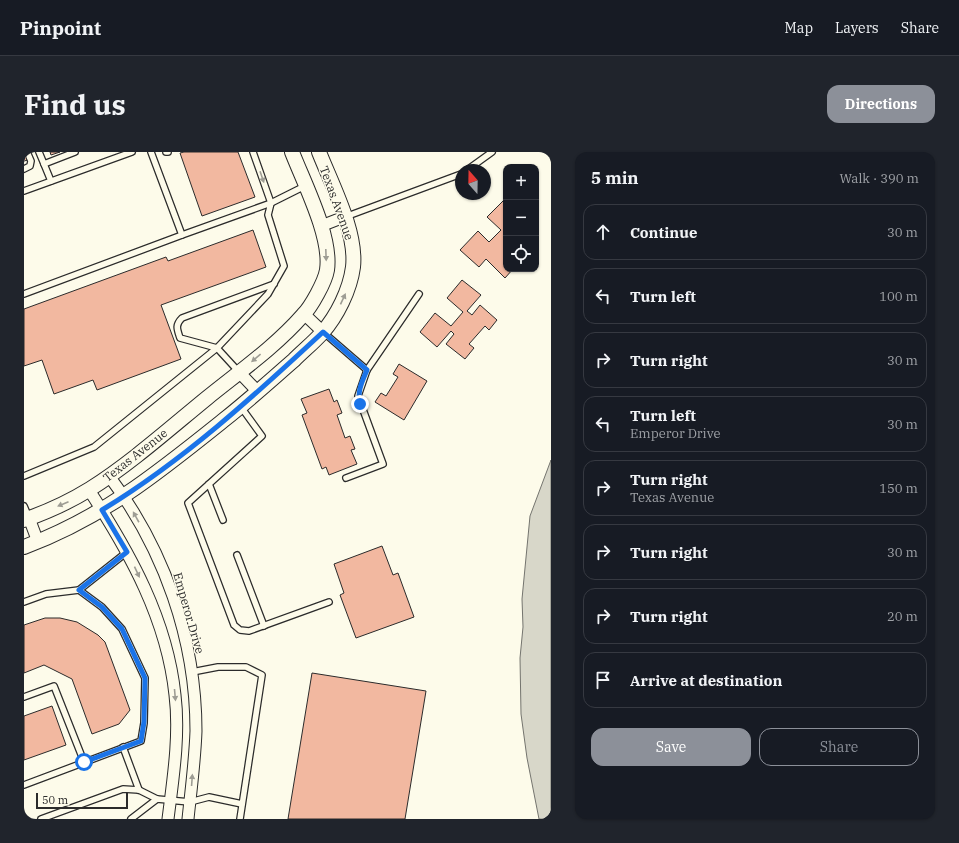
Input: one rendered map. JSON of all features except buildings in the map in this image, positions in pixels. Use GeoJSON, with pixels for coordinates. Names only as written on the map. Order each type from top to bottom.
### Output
{"type":"FeatureCollection","features":[{"type":"Feature","properties":{"kind":"street","name":"Texas Avenue"},"geometry":{"type":"LineString","coordinates":[[26,515],[71,500],[110,476],[239,372],[286,332],[304,314],[320,288],[327,271],[326,250],[321,226],[292,152]]}},
{"type":"Feature","properties":{"kind":"street","name":"Texas Avenue"},"geometry":{"type":"LineString","coordinates":[[24,547],[68,529],[102,510],[151,478],[258,392],[323,332],[339,308],[346,292],[353,268],[353,247],[344,217],[319,152]]}},
{"type":"Feature","properties":{"kind":"street"},"geometry":{"type":"LineString","coordinates":[[321,226],[344,217]]}},
{"type":"Feature","properties":{"kind":"street"},"geometry":{"type":"LineString","coordinates":[[304,314],[323,332]]}},
{"type":"Feature","properties":{"kind":"street"},"geometry":{"type":"LineString","coordinates":[[239,372],[258,392]]}},
{"type":"Feature","properties":{"kind":"street","name":"Emperor Drive"},"geometry":{"type":"LineString","coordinates":[[110,476],[124,496],[156,554],[173,594],[187,643],[192,672],[196,731],[188,819]]}},
{"type":"Feature","properties":{"kind":"street"},"geometry":{"type":"LineString","coordinates":[[89,490],[127,552],[156,613],[170,660],[175,696],[175,738],[168,819]]}},
{"type":"Feature","properties":{"kind":"street"},"geometry":{"type":"LineString","coordinates":[[26,515],[38,542]]}},
{"type":"Feature","properties":{"kind":"lane"},"geometry":{"type":"LineString","coordinates":[[39,152],[51,182]]}},
{"type":"Feature","properties":{"kind":"lane"},"geometry":{"type":"LineString","coordinates":[[44,164],[75,152]]}},
{"type":"Feature","properties":{"kind":"lane"},"geometry":{"type":"LineString","coordinates":[[24,191],[132,152]]}},
{"type":"Feature","properties":{"kind":"lane"},"geometry":{"type":"LineString","coordinates":[[151,152],[182,235]]}},
{"type":"Feature","properties":{"kind":"lane"},"geometry":{"type":"LineString","coordinates":[[24,476],[94,447],[217,348],[268,294],[284,266],[268,215],[270,203],[253,152]]}},
{"type":"Feature","properties":{"kind":"lane"},"geometry":{"type":"LineString","coordinates":[[475,164],[492,152]]}},
{"type":"Feature","properties":{"kind":"lane"},"geometry":{"type":"LineString","coordinates":[[24,169],[30,166],[31,161],[28,154]]}},
{"type":"Feature","properties":{"kind":"lane"},"geometry":{"type":"LineString","coordinates":[[344,217],[455,176]]}},
{"type":"Feature","properties":{"kind":"lane"},"geometry":{"type":"LineString","coordinates":[[24,294],[270,203],[305,186]]}},
{"type":"Feature","properties":{"kind":"lane"},"geometry":{"type":"LineString","coordinates":[[239,372],[217,348],[180,338],[177,328],[178,322],[182,318],[274,284]]}},
{"type":"Feature","properties":{"kind":"lane"},"geometry":{"type":"LineString","coordinates":[[346,478],[384,464],[358,396],[367,370],[420,294]]}},
{"type":"Feature","properties":{"kind":"lane"},"geometry":{"type":"LineString","coordinates":[[323,332],[367,370]]}},
{"type":"Feature","properties":{"kind":"lane"},"geometry":{"type":"LineString","coordinates":[[240,406],[262,436],[188,503],[234,625],[240,630],[249,631],[329,602]]}},
{"type":"Feature","properties":{"kind":"lane"},"geometry":{"type":"LineString","coordinates":[[209,484],[223,520]]}},
{"type":"Feature","properties":{"kind":"lane"},"geometry":{"type":"LineString","coordinates":[[24,602],[46,594],[79,590],[127,552]]}},
{"type":"Feature","properties":{"kind":"lane"},"geometry":{"type":"LineString","coordinates":[[237,555],[264,626]]}},
{"type":"Feature","properties":{"kind":"lane"},"geometry":{"type":"LineString","coordinates":[[24,785],[141,741],[144,722],[145,678],[122,629],[102,607],[79,590]]}},
{"type":"Feature","properties":{"kind":"lane"},"geometry":{"type":"LineString","coordinates":[[192,672],[218,667],[246,667],[262,675],[240,819]]}},
{"type":"Feature","properties":{"kind":"lane"},"geometry":{"type":"LineString","coordinates":[[24,697],[54,686],[84,762]]}},
{"type":"Feature","properties":{"kind":"lane"},"geometry":{"type":"LineString","coordinates":[[123,748],[139,790]]}},
{"type":"Feature","properties":{"kind":"lane"},"geometry":{"type":"LineString","coordinates":[[41,819],[123,789],[139,790],[157,799],[170,801],[190,802],[209,797],[242,804]]}},
{"type":"Feature","properties":{"kind":"lane"},"geometry":{"type":"LineString","coordinates":[[131,819],[157,799]]}},
{"type":"Feature","properties":{"kind":"shaded area"},"geometry":{"type":"Polygon","coordinates":[[[551,460],[551,819],[539,819],[527,758],[521,714],[520,658],[523,627],[522,599],[530,516],[551,460]]]}},
{"type":"Feature","properties":{"kind":"route"},"geometry":{"type":"LineString","coordinates":[[84,762],[141,741],[144,722],[145,678],[122,629],[102,607],[79,590],[127,552],[102,510],[151,478],[258,392],[323,332],[367,370],[358,396],[360,404]]}}]}
